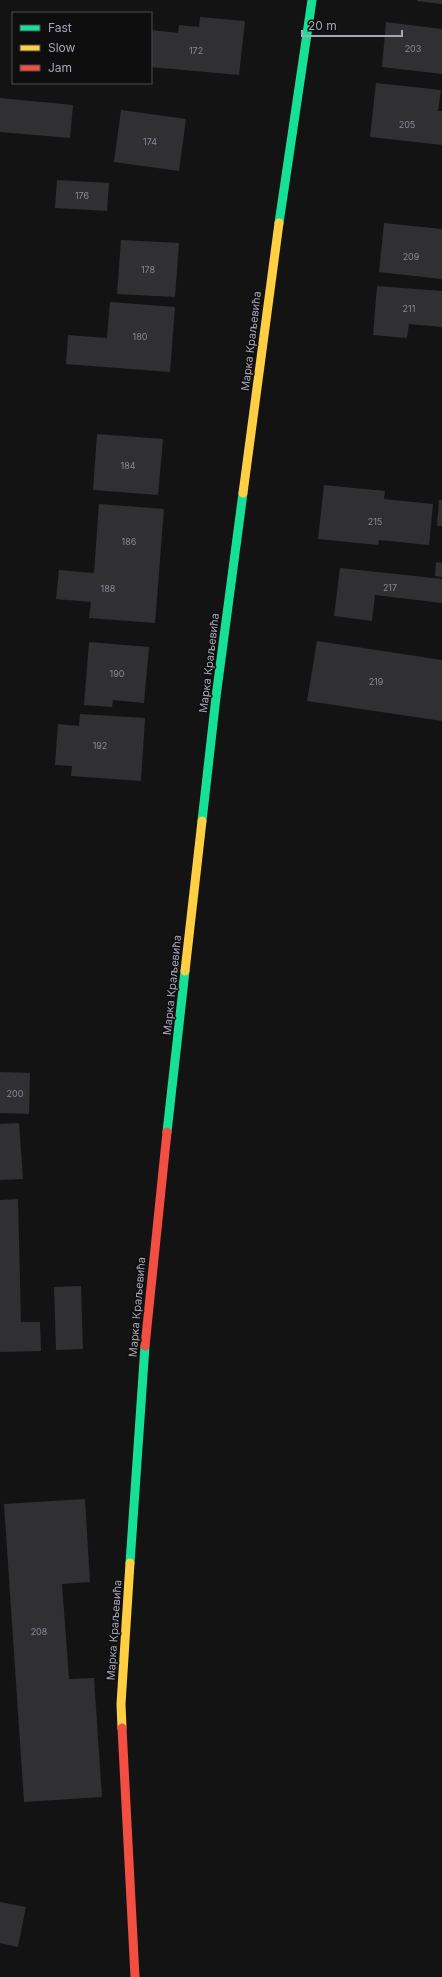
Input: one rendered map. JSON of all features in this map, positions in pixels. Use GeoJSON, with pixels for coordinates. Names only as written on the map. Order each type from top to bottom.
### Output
{"type":"FeatureCollection","features":[{"type":"Feature","properties":{"kind":"main road","name":"Марка Краљевића"},"geometry":{"type":"LineString","coordinates":[[135,1977],[121,1704],[147,1316],[216,697],[288,154],[312,0]]}},
{"type":"Feature","properties":{"kind":"building"},"geometry":{"type":"Polygon","coordinates":[[[442,0],[442,4],[417,1],[442,0]]]}},
{"type":"Feature","properties":{"kind":"building"},"geometry":{"type":"Polygon","coordinates":[[[200,17],[245,21],[239,75],[152,67],[152,30],[178,33],[179,25],[199,27],[200,17]]]}},
{"type":"Feature","properties":{"kind":"building"},"geometry":{"type":"Polygon","coordinates":[[[386,22],[442,29],[442,74],[382,67],[386,22]]]}},
{"type":"Feature","properties":{"kind":"building"},"geometry":{"type":"Polygon","coordinates":[[[376,83],[441,90],[438,111],[442,111],[442,145],[370,137],[376,83]]]}},
{"type":"Feature","properties":{"kind":"building"},"geometry":{"type":"Polygon","coordinates":[[[0,98],[73,105],[70,138],[0,132],[0,98]]]}},
{"type":"Feature","properties":{"kind":"building"},"geometry":{"type":"Polygon","coordinates":[[[121,110],[186,119],[179,171],[114,162],[121,110]]]}},
{"type":"Feature","properties":{"kind":"building"},"geometry":{"type":"Polygon","coordinates":[[[57,180],[109,183],[107,211],[55,208],[57,180]]]}},
{"type":"Feature","properties":{"kind":"building"},"geometry":{"type":"Polygon","coordinates":[[[384,223],[442,229],[442,279],[379,272],[384,223]]]}},
{"type":"Feature","properties":{"kind":"building"},"geometry":{"type":"Polygon","coordinates":[[[121,240],[179,243],[175,297],[117,294],[121,240]]]}},
{"type":"Feature","properties":{"kind":"building"},"geometry":{"type":"Polygon","coordinates":[[[377,286],[442,291],[442,327],[409,324],[407,338],[373,335],[377,286]]]}},
{"type":"Feature","properties":{"kind":"building"},"geometry":{"type":"Polygon","coordinates":[[[110,302],[175,307],[170,372],[66,364],[68,335],[107,338],[110,302]]]}},
{"type":"Feature","properties":{"kind":"building"},"geometry":{"type":"Polygon","coordinates":[[[97,434],[163,439],[158,495],[93,490],[97,434]]]}},
{"type":"Feature","properties":{"kind":"building"},"geometry":{"type":"Polygon","coordinates":[[[324,485],[385,491],[384,499],[433,504],[429,545],[379,540],[378,545],[318,539],[324,485]]]}},
{"type":"Feature","properties":{"kind":"building"},"geometry":{"type":"Polygon","coordinates":[[[439,500],[442,500],[442,526],[437,526],[439,500]]]}},
{"type":"Feature","properties":{"kind":"building"},"geometry":{"type":"Polygon","coordinates":[[[99,504],[164,509],[155,623],[89,618],[91,602],[56,599],[59,570],[94,573],[99,504]]]}},
{"type":"Feature","properties":{"kind":"building"},"geometry":{"type":"Polygon","coordinates":[[[436,562],[442,563],[442,577],[435,576],[436,562]]]}},
{"type":"Feature","properties":{"kind":"building"},"geometry":{"type":"Polygon","coordinates":[[[340,568],[442,579],[442,603],[375,595],[372,621],[334,616],[340,568]]]}},
{"type":"Feature","properties":{"kind":"building"},"geometry":{"type":"Polygon","coordinates":[[[317,641],[442,660],[442,721],[307,701],[317,641]]]}},
{"type":"Feature","properties":{"kind":"building"},"geometry":{"type":"Polygon","coordinates":[[[89,642],[149,647],[144,703],[113,700],[112,707],[84,705],[89,642]]]}},
{"type":"Feature","properties":{"kind":"building"},"geometry":{"type":"Polygon","coordinates":[[[80,714],[145,718],[141,781],[71,776],[72,766],[55,765],[58,724],[79,726],[80,714]]]}},
{"type":"Feature","properties":{"kind":"building"},"geometry":{"type":"Polygon","coordinates":[[[0,1072],[30,1073],[29,1114],[0,1113],[0,1072]]]}},
{"type":"Feature","properties":{"kind":"building"},"geometry":{"type":"Polygon","coordinates":[[[19,1123],[23,1179],[0,1180],[0,1124],[19,1123]]]}},
{"type":"Feature","properties":{"kind":"building"},"geometry":{"type":"Polygon","coordinates":[[[18,1199],[21,1322],[40,1322],[41,1351],[0,1352],[0,1200],[18,1199]]]}},
{"type":"Feature","properties":{"kind":"building"},"geometry":{"type":"Polygon","coordinates":[[[81,1286],[83,1349],[56,1350],[54,1287],[81,1286]]]}},
{"type":"Feature","properties":{"kind":"building"},"geometry":{"type":"Polygon","coordinates":[[[85,1499],[90,1582],[62,1584],[69,1679],[94,1678],[102,1797],[24,1802],[4,1504],[85,1499]]]}},
{"type":"Feature","properties":{"kind":"building"},"geometry":{"type":"Polygon","coordinates":[[[0,1902],[26,1907],[18,1947],[0,1943],[0,1902]]]}},
{"type":"Feature","properties":{"kind":"traffic: fast"},"geometry":{"type":"LineString","coordinates":[[279,223],[312,0]]}},
{"type":"Feature","properties":{"kind":"traffic: fast"},"geometry":{"type":"LineString","coordinates":[[202,821],[216,697],[243,493]]}},
{"type":"Feature","properties":{"kind":"traffic: fast"},"geometry":{"type":"LineString","coordinates":[[167,1132],[185,971]]}},
{"type":"Feature","properties":{"kind":"traffic: fast"},"geometry":{"type":"LineString","coordinates":[[130,1563],[145,1346]]}},
{"type":"Feature","properties":{"kind":"traffic: slow"},"geometry":{"type":"LineString","coordinates":[[243,493],[279,223]]}},
{"type":"Feature","properties":{"kind":"traffic: slow"},"geometry":{"type":"LineString","coordinates":[[185,971],[202,821]]}},
{"type":"Feature","properties":{"kind":"traffic: slow"},"geometry":{"type":"LineString","coordinates":[[122,1728],[121,1704],[130,1563]]}},
{"type":"Feature","properties":{"kind":"traffic: jam"},"geometry":{"type":"LineString","coordinates":[[145,1346],[167,1132]]}},
{"type":"Feature","properties":{"kind":"traffic: jam"},"geometry":{"type":"LineString","coordinates":[[122,1728],[135,1977]]}}]}
